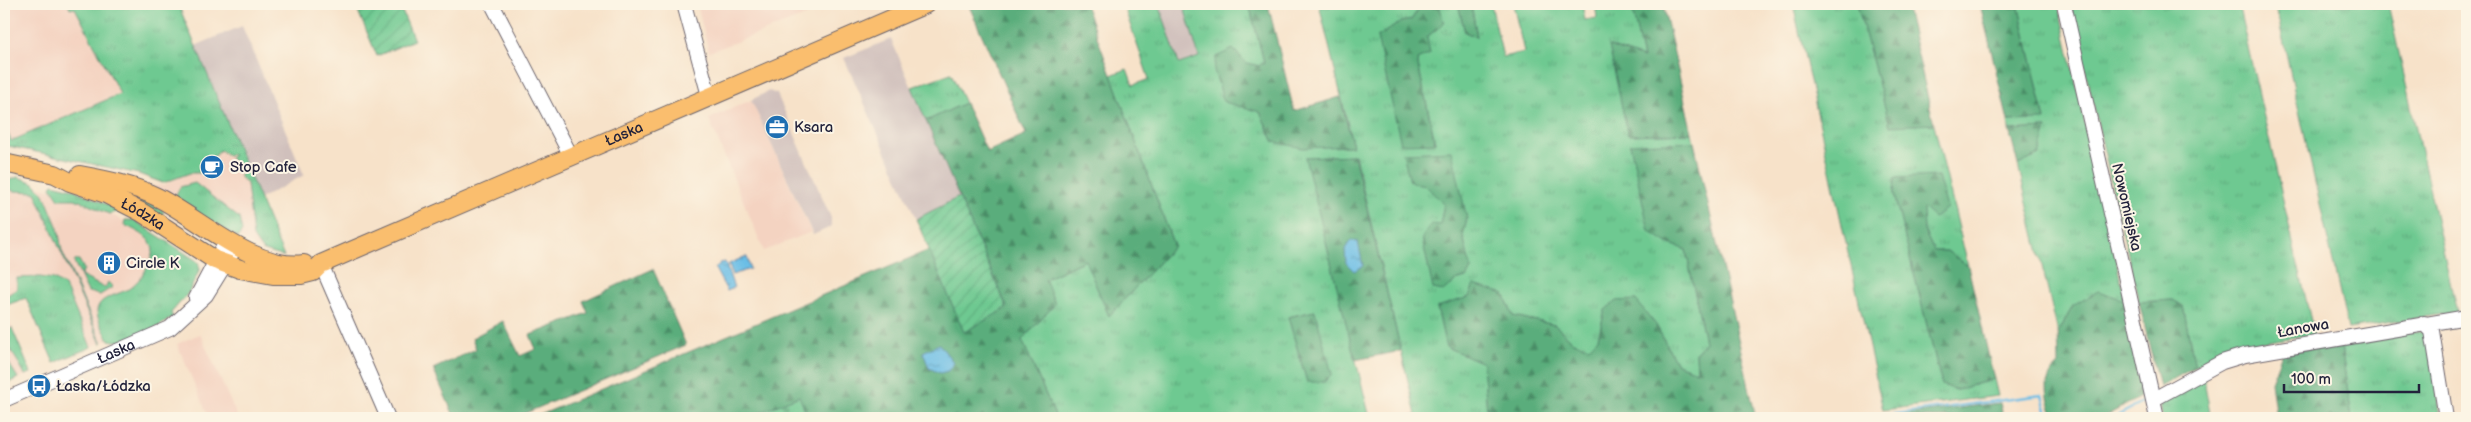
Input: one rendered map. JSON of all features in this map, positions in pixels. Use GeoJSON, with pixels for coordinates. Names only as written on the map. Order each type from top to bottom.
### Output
{"type":"FeatureCollection","features":[{"type":"Feature","properties":{"kind":"main road","name":"Łaska"},"geometry":{"type":"LineString","coordinates":[[220,262],[259,273],[290,276],[313,272],[321,264],[926,4]]}},
{"type":"Feature","properties":{"kind":"main road","name":"Łódzka"},"geometry":{"type":"LineString","coordinates":[[4,163],[55,174],[125,203],[220,262]]}},
{"type":"Feature","properties":{"kind":"main road","name":"Łódzka"},"geometry":{"type":"LineString","coordinates":[[55,174],[73,173],[138,188],[160,198],[232,242]]}},
{"type":"Feature","properties":{"kind":"main road","name":"Łaska"},"geometry":{"type":"LineString","coordinates":[[232,242],[280,263],[321,264]]}},
{"type":"Feature","properties":{"kind":"street"},"geometry":{"type":"LineString","coordinates":[[492,4],[571,156]]}},
{"type":"Feature","properties":{"kind":"street"},"geometry":{"type":"LineString","coordinates":[[684,4],[709,96]]}},
{"type":"Feature","properties":{"kind":"street","name":"Nowomiejska"},"geometry":{"type":"LineString","coordinates":[[2064,4],[2157,418]]}},
{"type":"Feature","properties":{"kind":"street","name":"Łaska"},"geometry":{"type":"LineString","coordinates":[[5,400],[158,334],[179,321],[206,295],[220,262],[232,242]]}},
{"type":"Feature","properties":{"kind":"street"},"geometry":{"type":"LineString","coordinates":[[321,264],[388,418]]}},
{"type":"Feature","properties":{"kind":"street","name":"Łanowa"},"geometry":{"type":"LineString","coordinates":[[2153,396],[2222,362],[2245,355],[2467,317]]}},
{"type":"Feature","properties":{"kind":"street"},"geometry":{"type":"LineString","coordinates":[[2424,323],[2432,331],[2446,418]]}},
{"type":"Feature","properties":{"kind":"shaded area"},"geometry":{"type":"Polygon","coordinates":[[[4,4],[68,4],[70,9],[74,7],[120,94],[11,141],[7,132],[4,133],[4,4]]]}},
{"type":"Feature","properties":{"kind":"shaded area"},"geometry":{"type":"Polygon","coordinates":[[[697,4],[829,4],[829,7],[709,52],[697,4]]]}},
{"type":"Feature","properties":{"kind":"shaded area"},"geometry":{"type":"Polygon","coordinates":[[[1159,4],[1183,4],[1199,58],[1179,64],[1159,4]]]}},
{"type":"Feature","properties":{"kind":"shaded area"},"geometry":{"type":"Polygon","coordinates":[[[242,26],[304,175],[260,199],[195,46],[242,26]]]}},
{"type":"Feature","properties":{"kind":"shaded area"},"geometry":{"type":"Polygon","coordinates":[[[891,39],[959,197],[916,219],[844,58],[891,39]]]}},
{"type":"Feature","properties":{"kind":"shaded area"},"geometry":{"type":"Polygon","coordinates":[[[769,91],[777,94],[831,218],[831,227],[813,235],[751,100],[769,91]]]}},
{"type":"Feature","properties":{"kind":"shaded area"},"geometry":{"type":"Polygon","coordinates":[[[751,100],[811,232],[764,251],[709,119],[751,100]]]}},
{"type":"Feature","properties":{"kind":"shaded area"},"geometry":{"type":"Polygon","coordinates":[[[233,134],[284,257],[262,250],[151,186],[164,185],[186,174],[233,134]]]}},
{"type":"Feature","properties":{"kind":"shaded area"},"geometry":{"type":"Polygon","coordinates":[[[4,182],[66,191],[135,227],[169,257],[162,316],[54,363],[26,298],[4,306],[4,182]]]}},
{"type":"Feature","properties":{"kind":"shaded area"},"geometry":{"type":"Polygon","coordinates":[[[4,309],[31,373],[8,383],[4,373],[4,309]]]}},
{"type":"Feature","properties":{"kind":"shaded area"},"geometry":{"type":"Polygon","coordinates":[[[200,334],[238,418],[209,418],[177,344],[200,334]]]}},
{"type":"Feature","properties":{"kind":"green space"},"geometry":{"type":"Polygon","coordinates":[[[68,4],[178,4],[284,257],[262,250],[253,237],[247,184],[239,176],[243,171],[230,158],[233,155],[231,153],[228,156],[220,150],[200,173],[190,173],[163,183],[139,174],[4,145],[4,133],[7,131],[11,141],[120,94],[75,8],[70,9],[68,4]]]}},
{"type":"Feature","properties":{"kind":"green space"},"geometry":{"type":"Polygon","coordinates":[[[355,4],[399,4],[414,40],[377,56],[355,4]]]}},
{"type":"Feature","properties":{"kind":"green space"},"geometry":{"type":"Polygon","coordinates":[[[975,4],[1085,4],[1174,246],[1109,316],[1085,260],[1045,279],[1055,304],[1022,340],[1056,418],[808,418],[799,396],[748,418],[533,418],[929,250],[964,332],[1007,307],[926,121],[965,103],[987,152],[1026,134],[969,6],[975,4]]]}},
{"type":"Feature","properties":{"kind":"green space"},"geometry":{"type":"Polygon","coordinates":[[[1123,4],[1159,4],[1179,64],[1199,57],[1183,4],[1249,4],[1264,62],[1259,66],[1247,63],[1260,112],[1274,142],[1353,146],[1319,4],[1422,4],[1411,20],[1401,22],[1435,142],[1417,59],[1427,37],[1443,23],[1439,4],[1458,4],[1465,32],[1477,37],[1471,4],[1491,4],[1503,57],[1524,52],[1513,4],[1582,4],[1585,20],[1597,18],[1595,4],[1631,4],[1643,59],[1610,46],[1628,135],[1692,133],[1694,142],[1630,145],[1666,242],[1686,250],[1705,342],[1696,353],[1697,371],[1677,364],[1656,325],[1605,310],[1598,338],[1589,347],[1573,342],[1555,325],[1513,316],[1504,294],[1469,297],[1437,308],[1446,347],[1483,362],[1487,411],[1467,418],[1411,418],[1411,416],[1416,415],[1355,155],[1306,157],[1370,418],[1056,418],[1022,340],[1055,304],[1045,279],[1085,260],[1109,316],[1174,246],[1111,75],[1127,69],[1133,85],[1149,79],[1123,4]],[[1425,185],[1444,204],[1440,225],[1443,291],[1458,280],[1466,278],[1471,269],[1463,236],[1467,219],[1425,185]],[[1315,312],[1288,317],[1307,382],[1315,312]]]}},
{"type":"Feature","properties":{"kind":"green space"},"geometry":{"type":"Polygon","coordinates":[[[1249,4],[1268,4],[1294,111],[1340,97],[1353,146],[1303,148],[1274,142],[1260,112],[1224,102],[1214,70],[1216,57],[1233,49],[1247,63],[1259,66],[1264,62],[1249,4]]]}},
{"type":"Feature","properties":{"kind":"green space"},"geometry":{"type":"Polygon","coordinates":[[[1422,4],[1439,4],[1444,23],[1427,37],[1430,54],[1417,60],[1435,143],[1401,144],[1377,37],[1401,22],[1411,20],[1422,4]]]}},
{"type":"Feature","properties":{"kind":"green space"},"geometry":{"type":"Polygon","coordinates":[[[1458,4],[1471,4],[1477,37],[1465,32],[1458,4]]]}},
{"type":"Feature","properties":{"kind":"green space"},"geometry":{"type":"Polygon","coordinates":[[[1631,4],[1663,4],[1692,133],[1628,135],[1609,46],[1643,58],[1631,4]]]}},
{"type":"Feature","properties":{"kind":"green space"},"geometry":{"type":"Polygon","coordinates":[[[1793,4],[1857,4],[1890,125],[1934,124],[1968,266],[1947,251],[1934,251],[1924,231],[1922,207],[1895,178],[1894,194],[1942,385],[1957,390],[1994,379],[1998,396],[1883,410],[1793,4]]]}},
{"type":"Feature","properties":{"kind":"green space"},"geometry":{"type":"Polygon","coordinates":[[[1857,4],[1906,4],[1934,124],[1890,126],[1857,4]]]}},
{"type":"Feature","properties":{"kind":"green space"},"geometry":{"type":"Polygon","coordinates":[[[1980,4],[2018,4],[2045,120],[2008,121],[1980,4]]]}},
{"type":"Feature","properties":{"kind":"green space"},"geometry":{"type":"Polygon","coordinates":[[[2018,4],[2058,4],[2125,300],[2073,306],[2058,333],[2018,165],[2039,155],[2047,128],[2009,130],[2008,121],[2045,119],[2018,4]]]}},
{"type":"Feature","properties":{"kind":"green space"},"geometry":{"type":"Polygon","coordinates":[[[2070,4],[2238,4],[2314,334],[2238,346],[2213,354],[2195,367],[2183,306],[2173,300],[2139,302],[2070,4]]]}},
{"type":"Feature","properties":{"kind":"green space"},"geometry":{"type":"Polygon","coordinates":[[[2275,4],[2388,4],[2457,312],[2348,329],[2275,4]]]}},
{"type":"Feature","properties":{"kind":"green space"},"geometry":{"type":"Polygon","coordinates":[[[951,73],[965,103],[926,121],[912,87],[951,73]]]}},
{"type":"Feature","properties":{"kind":"green space"},"geometry":{"type":"Polygon","coordinates":[[[2047,128],[2039,155],[2018,165],[2009,130],[2047,128]]]}},
{"type":"Feature","properties":{"kind":"green space"},"geometry":{"type":"Polygon","coordinates":[[[1694,142],[1756,418],[1467,418],[1487,411],[1483,363],[1446,347],[1437,307],[1469,297],[1474,285],[1504,294],[1513,316],[1555,325],[1573,342],[1589,347],[1598,338],[1605,310],[1616,301],[1636,300],[1656,325],[1677,364],[1697,371],[1696,353],[1705,342],[1686,250],[1666,242],[1649,231],[1630,144],[1694,142]]]}},
{"type":"Feature","properties":{"kind":"green space"},"geometry":{"type":"Polygon","coordinates":[[[1452,151],[1467,219],[1463,236],[1471,269],[1466,278],[1458,280],[1443,291],[1433,289],[1422,238],[1431,224],[1440,225],[1444,204],[1425,185],[1410,182],[1403,153],[1452,151]]]}},
{"type":"Feature","properties":{"kind":"green space"},"geometry":{"type":"Polygon","coordinates":[[[1354,155],[1401,351],[1355,360],[1305,157],[1354,155]]]}},
{"type":"Feature","properties":{"kind":"green space"},"geometry":{"type":"Polygon","coordinates":[[[1938,176],[1947,208],[1934,218],[1923,208],[1924,231],[1934,251],[1947,251],[1968,266],[1994,379],[1957,390],[1942,385],[1894,194],[1895,178],[1938,176]]]}},
{"type":"Feature","properties":{"kind":"green space"},"geometry":{"type":"Polygon","coordinates":[[[18,177],[34,183],[44,194],[58,228],[62,251],[101,344],[35,192],[13,191],[6,187],[7,181],[18,177]]]}},
{"type":"Feature","properties":{"kind":"green space"},"geometry":{"type":"Polygon","coordinates":[[[195,183],[239,218],[242,231],[238,238],[174,198],[180,187],[195,183]]]}},
{"type":"Feature","properties":{"kind":"green space"},"geometry":{"type":"Polygon","coordinates":[[[53,184],[73,189],[121,211],[109,214],[75,199],[59,199],[51,187],[53,184]]]}},
{"type":"Feature","properties":{"kind":"green space"},"geometry":{"type":"Polygon","coordinates":[[[133,193],[163,210],[163,215],[161,217],[130,200],[133,193]]]}},
{"type":"Feature","properties":{"kind":"green space"},"geometry":{"type":"Polygon","coordinates":[[[959,197],[1007,308],[964,332],[916,219],[959,197]]]}},
{"type":"Feature","properties":{"kind":"green space"},"geometry":{"type":"Polygon","coordinates":[[[125,220],[134,220],[194,259],[198,262],[200,269],[189,292],[171,313],[173,317],[142,335],[117,341],[109,340],[103,330],[97,315],[98,306],[110,296],[130,288],[138,280],[148,266],[153,249],[149,240],[137,231],[124,225],[125,220]]]}},
{"type":"Feature","properties":{"kind":"green space"},"geometry":{"type":"Polygon","coordinates":[[[79,260],[84,269],[81,276],[105,288],[108,282],[113,287],[100,295],[88,292],[74,262],[79,260]]]}},
{"type":"Feature","properties":{"kind":"green space"},"geometry":{"type":"Polygon","coordinates":[[[653,269],[686,345],[514,418],[455,418],[433,369],[476,349],[472,338],[503,321],[520,356],[536,349],[530,335],[588,313],[583,301],[653,269]]]}},
{"type":"Feature","properties":{"kind":"green space"},"geometry":{"type":"Polygon","coordinates":[[[40,277],[54,279],[65,286],[91,347],[54,363],[26,298],[4,306],[4,297],[17,289],[17,278],[40,277]]]}},
{"type":"Feature","properties":{"kind":"green space"},"geometry":{"type":"Polygon","coordinates":[[[2098,291],[2125,300],[2146,394],[2102,418],[2054,418],[2048,396],[2047,383],[2053,371],[2059,365],[2058,333],[2073,306],[2098,291]]]}},
{"type":"Feature","properties":{"kind":"green space"},"geometry":{"type":"Polygon","coordinates":[[[2173,300],[2183,306],[2195,367],[2159,387],[2139,302],[2173,300]]]}},
{"type":"Feature","properties":{"kind":"green space"},"geometry":{"type":"Polygon","coordinates":[[[1315,311],[1332,374],[1324,382],[1307,382],[1288,317],[1315,311]]]}},
{"type":"Feature","properties":{"kind":"green space"},"geometry":{"type":"Polygon","coordinates":[[[4,328],[5,331],[12,328],[31,373],[25,375],[6,341],[4,328]]]}},
{"type":"Feature","properties":{"kind":"green space"},"geometry":{"type":"Polygon","coordinates":[[[2428,331],[2441,418],[2352,418],[2340,340],[2428,331]]]}},
{"type":"Feature","properties":{"kind":"green space"},"geometry":{"type":"Polygon","coordinates":[[[2340,340],[2352,418],[2276,418],[2271,382],[2283,351],[2340,340]]]}},
{"type":"Feature","properties":{"kind":"green space"},"geometry":{"type":"Polygon","coordinates":[[[5,357],[18,378],[8,383],[4,373],[5,357]]]}},
{"type":"Feature","properties":{"kind":"green space"},"geometry":{"type":"Polygon","coordinates":[[[2203,374],[2211,418],[2162,418],[2160,400],[2203,374]]]}},
{"type":"Feature","properties":{"kind":"green space"},"geometry":{"type":"Polygon","coordinates":[[[799,396],[808,418],[748,418],[799,396]]]}},
{"type":"Feature","properties":{"kind":"green space"},"geometry":{"type":"Polygon","coordinates":[[[2000,403],[2004,418],[1885,417],[2000,403]]]}},
{"type":"Feature","properties":{"kind":"water"},"geometry":{"type":"Polygon","coordinates":[[[1351,240],[1358,242],[1363,266],[1354,271],[1346,263],[1345,249],[1351,240]]]}},
{"type":"Feature","properties":{"kind":"water"},"geometry":{"type":"Polygon","coordinates":[[[747,257],[750,269],[732,275],[729,264],[747,257]]]}},
{"type":"Feature","properties":{"kind":"water"},"geometry":{"type":"Polygon","coordinates":[[[725,262],[734,288],[727,291],[715,269],[720,263],[725,262]]]}},
{"type":"Feature","properties":{"kind":"water"},"geometry":{"type":"Polygon","coordinates":[[[939,344],[954,363],[948,371],[940,373],[929,368],[923,352],[939,344]]]}},
{"type":"Feature","properties":{"kind":"waterway"},"geometry":{"type":"LineString","coordinates":[[1865,418],[2042,395],[2048,418]]}},
{"type":"Feature","properties":{"kind":"waterway"},"geometry":{"type":"LineString","coordinates":[[2113,418],[2149,399]]}},
{"type":"Feature","properties":{"kind":"place","name":"Ksara"},"geometry":{"type":"Point","coordinates":[777,127]}},
{"type":"Feature","properties":{"kind":"place","name":"Stop Cafe"},"geometry":{"type":"Point","coordinates":[212,167]}},
{"type":"Feature","properties":{"kind":"place","name":"Circle K"},"geometry":{"type":"Point","coordinates":[109,263]}},
{"type":"Feature","properties":{"kind":"place","name":"Łaska/Łódzka"},"geometry":{"type":"Point","coordinates":[39,386]}}]}
